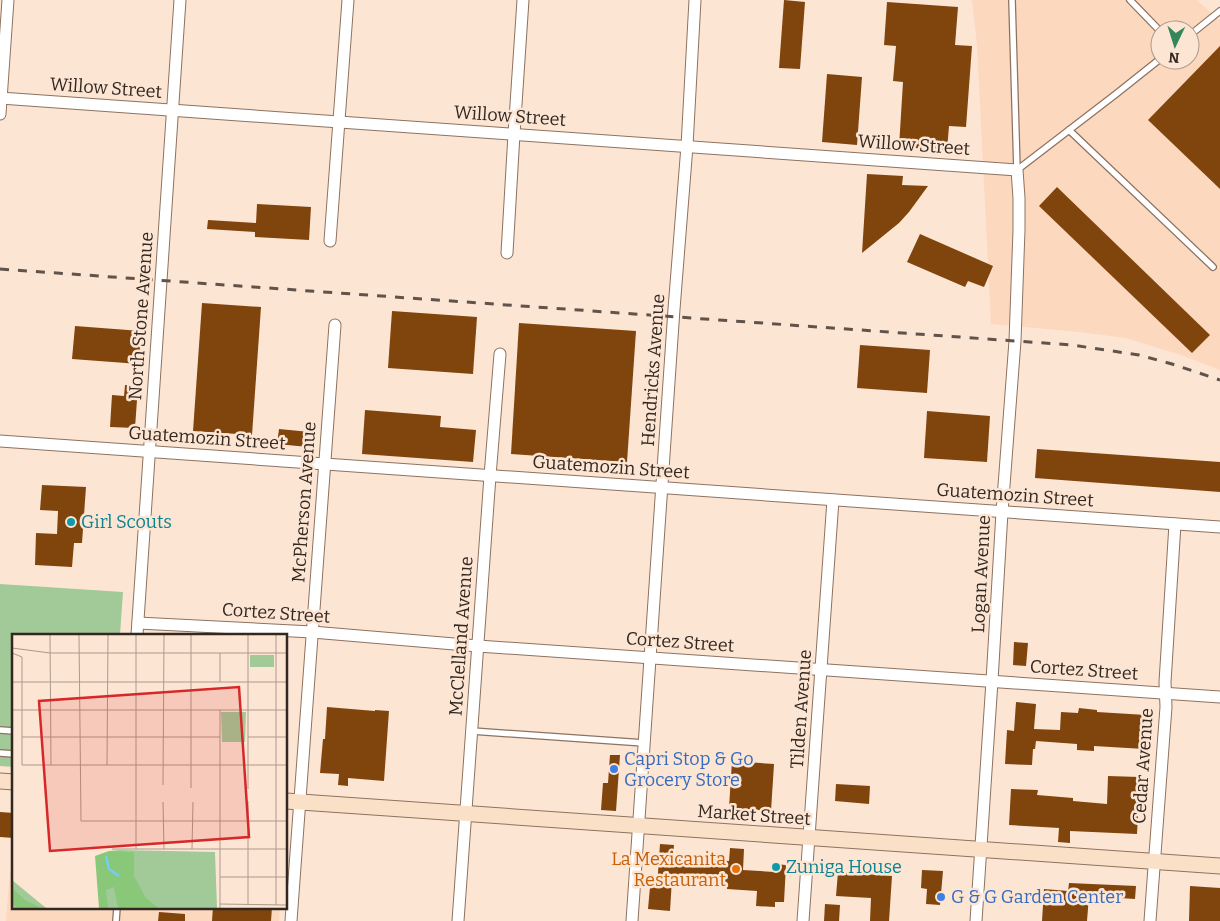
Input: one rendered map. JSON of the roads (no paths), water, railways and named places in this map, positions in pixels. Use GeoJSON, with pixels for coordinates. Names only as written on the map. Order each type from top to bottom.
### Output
{"type":"FeatureCollection","features":[{"type":"Feature","properties":{"kind":"street"},"geometry":{"type":"LineString","coordinates":[[0,114],[8,0]]}},
{"type":"Feature","properties":{"kind":"street","name":"North Stone Avenue"},"geometry":{"type":"LineString","coordinates":[[137,634],[180,0]]}},
{"type":"Feature","properties":{"kind":"street"},"geometry":{"type":"LineString","coordinates":[[330,241],[348,0]]}},
{"type":"Feature","properties":{"kind":"street"},"geometry":{"type":"LineString","coordinates":[[507,253],[523,0]]}},
{"type":"Feature","properties":{"kind":"street","name":"Hendricks Avenue"},"geometry":{"type":"LineString","coordinates":[[632,921],[687,146],[695,0]]}},
{"type":"Feature","properties":{"kind":"street","name":"Willow Street"},"geometry":{"type":"LineString","coordinates":[[0,98],[1017,170]]}},
{"type":"Feature","properties":{"kind":"street","name":"Logan Avenue"},"geometry":{"type":"LineString","coordinates":[[976,921],[1015,341],[1019,230],[1017,170]]}},
{"type":"Feature","properties":{"kind":"street","name":"McPherson Avenue"},"geometry":{"type":"LineString","coordinates":[[291,921],[293,802],[312,632],[335,325]]}},
{"type":"Feature","properties":{"kind":"street","name":"McClelland Avenue"},"geometry":{"type":"LineString","coordinates":[[458,921],[500,354]]}},
{"type":"Feature","properties":{"kind":"street","name":"Guatemozin Street"},"geometry":{"type":"LineString","coordinates":[[0,441],[1220,527]]}},
{"type":"Feature","properties":{"kind":"street","name":"Tilden Avenue"},"geometry":{"type":"LineString","coordinates":[[803,921],[833,500]]}},
{"type":"Feature","properties":{"kind":"street","name":"Cedar Avenue"},"geometry":{"type":"LineString","coordinates":[[1150,921],[1166,707],[1165,682],[1175,524]]}},
{"type":"Feature","properties":{"kind":"street","name":"Cortez Street"},"geometry":{"type":"LineString","coordinates":[[138,623],[312,632],[478,646],[1220,697]]}},
{"type":"Feature","properties":{"kind":"street","name":"Market Street"},"geometry":{"type":"LineString","coordinates":[[293,802],[1220,866]]}},
{"type":"Feature","properties":{"kind":"lane"},"geometry":{"type":"LineString","coordinates":[[1012,0],[1017,170]]}},
{"type":"Feature","properties":{"kind":"lane"},"geometry":{"type":"LineString","coordinates":[[1130,0],[1150,20]]}},
{"type":"Feature","properties":{"kind":"lane"},"geometry":{"type":"LineString","coordinates":[[1200,27],[1220,11]]}},
{"type":"Feature","properties":{"kind":"lane"},"geometry":{"type":"LineString","coordinates":[[1017,170],[1150,67]]}},
{"type":"Feature","properties":{"kind":"lane"},"geometry":{"type":"LineString","coordinates":[[1069,130],[1213,267]]}},
{"type":"Feature","properties":{"kind":"lane"},"geometry":{"type":"LineString","coordinates":[[471,731],[644,743]]}},
{"type":"Feature","properties":{"kind":"lane"},"geometry":{"type":"LineString","coordinates":[[116,921],[117,908]]}},
{"type":"Feature","properties":{"kind":"railway"},"geometry":{"type":"LineString","coordinates":[[0,269],[1072,345],[1139,355],[1220,380]]}},
{"type":"Feature","properties":{"kind":"place","name":"Girl Scouts"},"geometry":{"type":"Point","coordinates":[71,522]}},
{"type":"Feature","properties":{"kind":"place","name":"Capri Stop & Go Grocery Store"},"geometry":{"type":"Point","coordinates":[614,769]}},
{"type":"Feature","properties":{"kind":"place","name":"Zuniga House"},"geometry":{"type":"Point","coordinates":[776,867]}},
{"type":"Feature","properties":{"kind":"place","name":"La Mexicanita Restaurant"},"geometry":{"type":"Point","coordinates":[736,869]}},
{"type":"Feature","properties":{"kind":"place","name":"G & G Garden Center"},"geometry":{"type":"Point","coordinates":[941,897]}}]}
